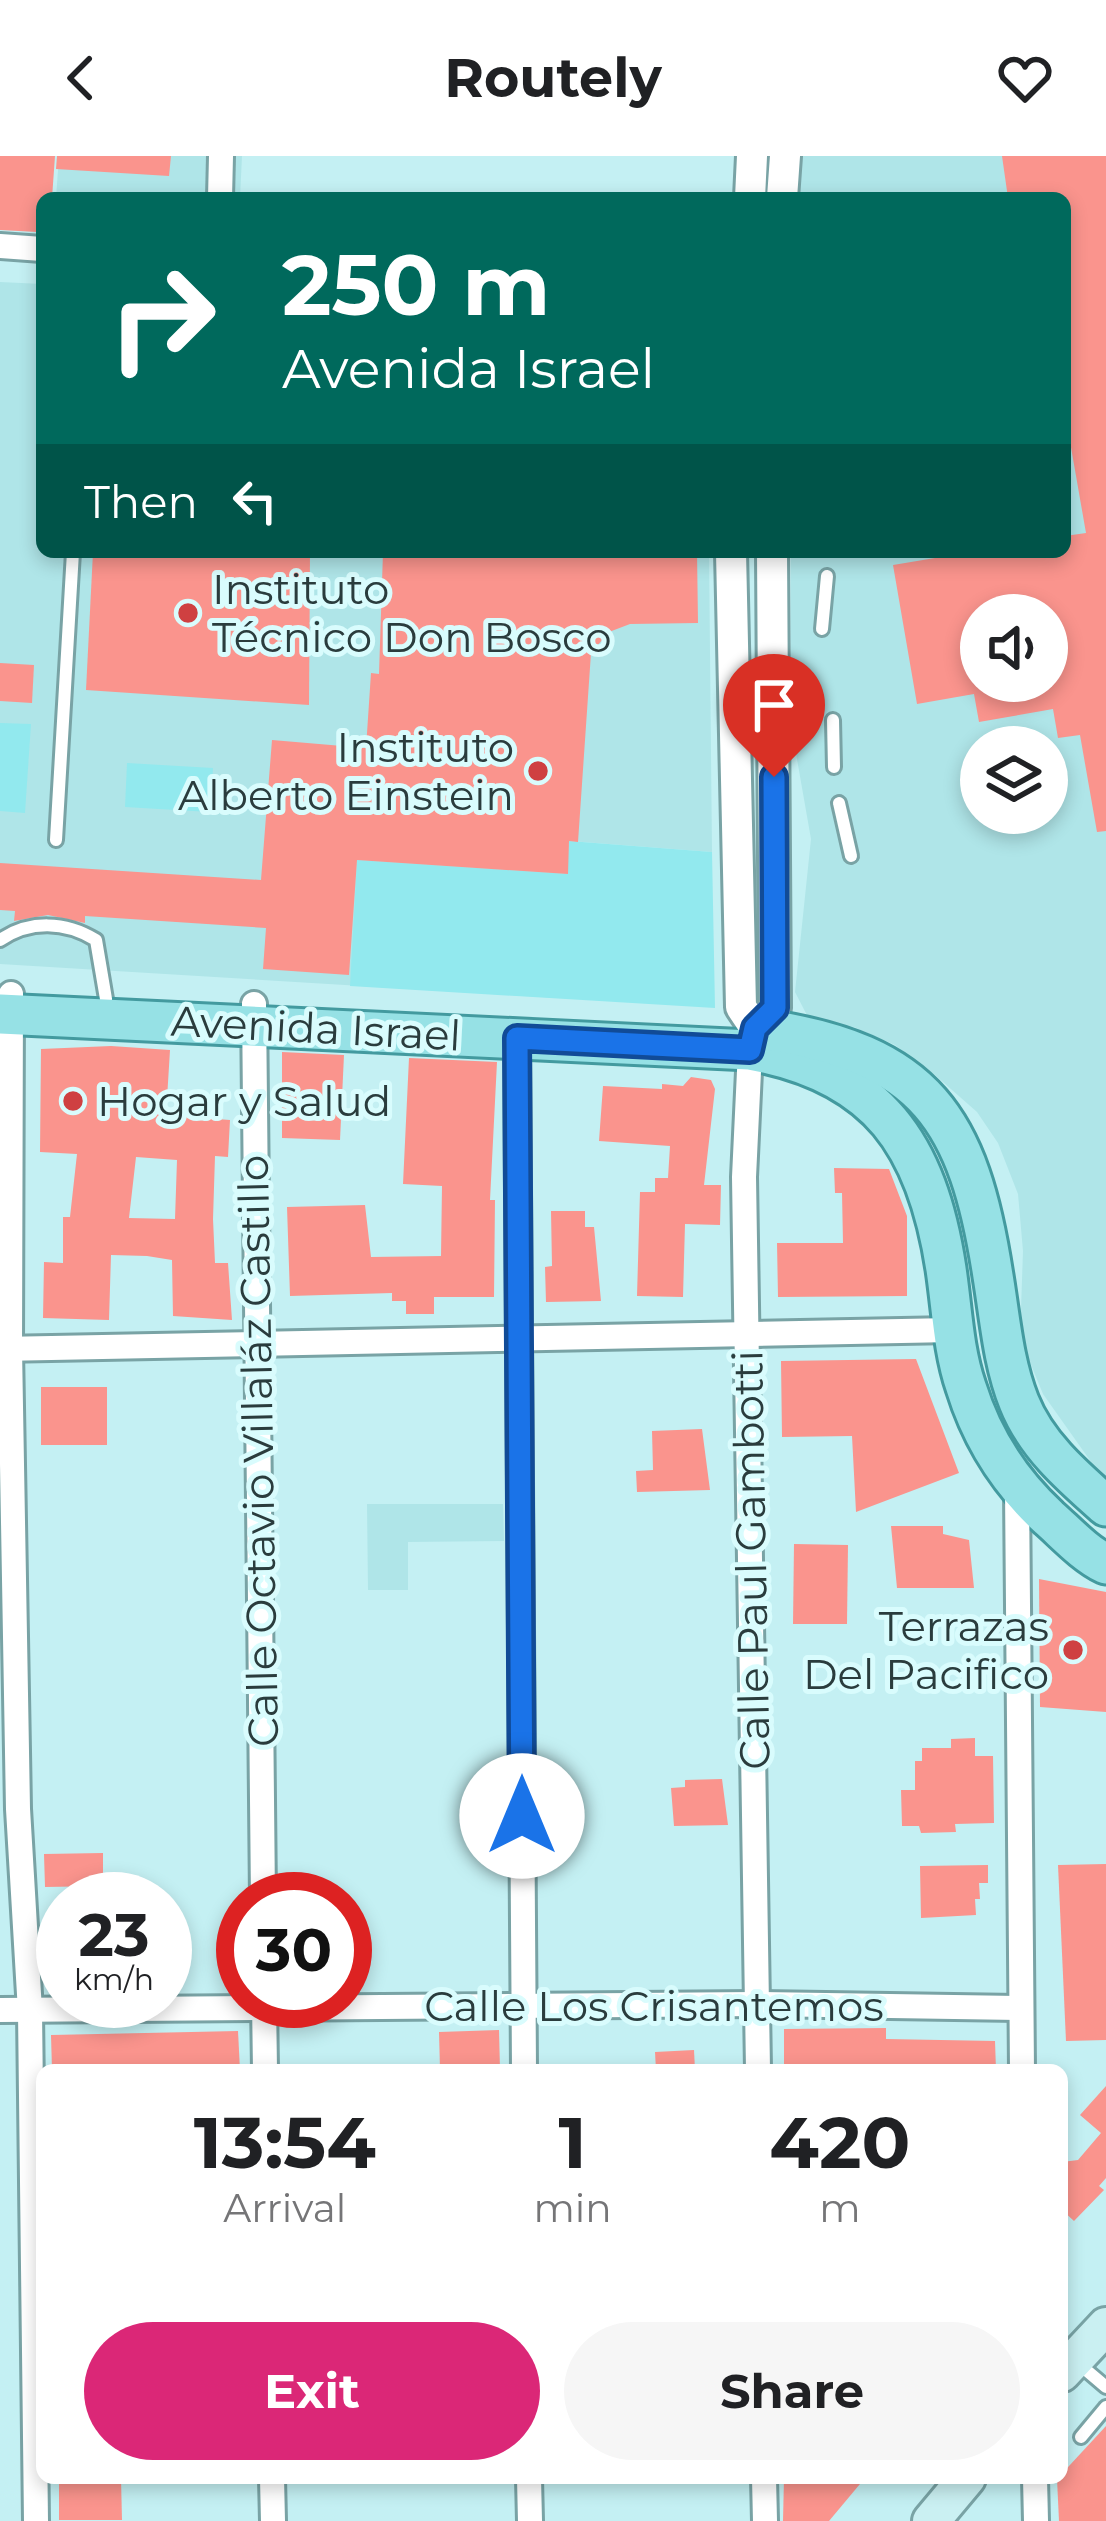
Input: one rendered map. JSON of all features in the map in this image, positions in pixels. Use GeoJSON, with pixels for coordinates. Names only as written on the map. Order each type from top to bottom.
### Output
{"type":"FeatureCollection","features":[{"type":"Feature","properties":{"kind":"main road","name":"Avenida Israel"},"geometry":{"type":"LineString","coordinates":[[5,1004],[106,999],[517,1038],[827,1040],[881,1064],[911,1083],[944,1120],[970,1161],[1018,1400],[1037,1438],[1106,1506]]}},
{"type":"Feature","properties":{"kind":"main road","name":"Avenida Israel"},"geometry":{"type":"LineString","coordinates":[[5,1004],[752,1039],[840,1078],[895,1126],[922,1168],[937,1216],[952,1330],[980,1429],[1017,1489],[1106,1564]]}},
{"type":"Feature","properties":{"kind":"main road"},"geometry":{"type":"LineString","coordinates":[[1068,2367],[1106,2326]]}},
{"type":"Feature","properties":{"kind":"main road"},"geometry":{"type":"LineString","coordinates":[[931,2521],[963,2484]]}},
{"type":"Feature","properties":{"kind":"street"},"geometry":{"type":"LineString","coordinates":[[220,192],[221,156]]}},
{"type":"Feature","properties":{"kind":"street"},"geometry":{"type":"LineString","coordinates":[[750,192],[752,156]]}},
{"type":"Feature","properties":{"kind":"street"},"geometry":{"type":"LineString","coordinates":[[782,192],[785,156]]}},
{"type":"Feature","properties":{"kind":"street"},"geometry":{"type":"LineString","coordinates":[[0,246],[36,249]]}},
{"type":"Feature","properties":{"kind":"street"},"geometry":{"type":"LineString","coordinates":[[731,558],[740,1007],[752,1039]]}},
{"type":"Feature","properties":{"kind":"street"},"geometry":{"type":"LineString","coordinates":[[752,1039],[775,1008],[772,558]]}},
{"type":"Feature","properties":{"kind":"street"},"geometry":{"type":"LineString","coordinates":[[5,1004],[9,1809],[29,2011],[36,2521]]}},
{"type":"Feature","properties":{"kind":"street","name":"Calle Octavio Villaláz Castillo"},"geometry":{"type":"LineString","coordinates":[[254,1014],[263,1872]]}},
{"type":"Feature","properties":{"kind":"street"},"geometry":{"type":"LineString","coordinates":[[517,1038],[524,2064]]}},
{"type":"Feature","properties":{"kind":"street","name":"Calle Paul Gambotti"},"geometry":{"type":"LineString","coordinates":[[752,1039],[744,1178],[758,2064]]}},
{"type":"Feature","properties":{"kind":"street"},"geometry":{"type":"LineString","coordinates":[[5,1349],[952,1330]]}},
{"type":"Feature","properties":{"kind":"street"},"geometry":{"type":"LineString","coordinates":[[1017,1489],[1022,2064]]}},
{"type":"Feature","properties":{"kind":"street","name":"Calle Los Crisantemos"},"geometry":{"type":"LineString","coordinates":[[372,2004],[1020,2008]]}},
{"type":"Feature","properties":{"kind":"street","name":"Calle Los Crisantemos"},"geometry":{"type":"LineString","coordinates":[[0,2010],[216,2005]]}},
{"type":"Feature","properties":{"kind":"street"},"geometry":{"type":"LineString","coordinates":[[264,2028],[265,2064]]}},
{"type":"Feature","properties":{"kind":"street"},"geometry":{"type":"LineString","coordinates":[[272,2484],[273,2521]]}},
{"type":"Feature","properties":{"kind":"street"},"geometry":{"type":"LineString","coordinates":[[529,2484],[530,2521]]}},
{"type":"Feature","properties":{"kind":"street"},"geometry":{"type":"LineString","coordinates":[[764,2484],[765,2521]]}},
{"type":"Feature","properties":{"kind":"street"},"geometry":{"type":"LineString","coordinates":[[1034,2484],[1035,2521]]}},
{"type":"Feature","properties":{"kind":"lane"},"geometry":{"type":"LineString","coordinates":[[56,840],[74,558]]}},
{"type":"Feature","properties":{"kind":"lane"},"geometry":{"type":"LineString","coordinates":[[822,629],[827,576]]}},
{"type":"Feature","properties":{"kind":"lane"},"geometry":{"type":"LineString","coordinates":[[832,720],[834,767]]}},
{"type":"Feature","properties":{"kind":"lane"},"geometry":{"type":"LineString","coordinates":[[839,803],[851,856]]}},
{"type":"Feature","properties":{"kind":"lane"},"geometry":{"type":"LineString","coordinates":[[738,899],[774,898]]}},
{"type":"Feature","properties":{"kind":"lane"},"geometry":{"type":"LineString","coordinates":[[0,940],[23,925],[77,929],[96,940],[106,999]]}},
{"type":"Feature","properties":{"kind":"lane"},"geometry":{"type":"LineString","coordinates":[[1068,2367],[1106,2386]]}},
{"type":"Feature","properties":{"kind":"lane"},"geometry":{"type":"LineString","coordinates":[[1081,2437],[1106,2407]]}},
{"type":"Feature","properties":{"kind":"shaded area"},"geometry":{"type":"Polygon","coordinates":[[[59,156],[242,156],[240,192],[56,192],[59,156]]]}},
{"type":"Feature","properties":{"kind":"shaded area"},"geometry":{"type":"Polygon","coordinates":[[[785,156],[1106,156],[1106,1483],[1043,1394],[1020,1338],[1023,1251],[1018,1194],[998,1143],[977,1112],[895,1045],[854,1027],[811,1023],[795,992],[811,839],[791,725],[791,558],[1071,558],[1071,192],[782,192],[785,156]]]}},
{"type":"Feature","properties":{"kind":"shaded area"},"geometry":{"type":"Polygon","coordinates":[[[0,282],[36,284],[36,558],[709,558],[712,852],[570,841],[559,998],[0,964],[0,282]]]}},
{"type":"Feature","properties":{"kind":"shaded area"},"geometry":{"type":"Polygon","coordinates":[[[0,723],[31,724],[25,813],[0,811],[0,723]]]}},
{"type":"Feature","properties":{"kind":"shaded area"},"geometry":{"type":"Polygon","coordinates":[[[127,763],[213,768],[210,812],[125,807],[127,763]]]}},
{"type":"Feature","properties":{"kind":"shaded area"},"geometry":{"type":"Polygon","coordinates":[[[569,841],[712,852],[715,1008],[350,986],[357,860],[567,874],[569,841]]]}},
{"type":"Feature","properties":{"kind":"shaded area"},"geometry":{"type":"Polygon","coordinates":[[[367,1504],[503,1504],[504,1541],[408,1542],[408,1590],[368,1590],[367,1504]]]}},
{"type":"Feature","properties":{"kind":"building"},"geometry":{"type":"Polygon","coordinates":[[[0,156],[55,156],[52,192],[36,192],[36,232],[0,230],[0,156]]]}},
{"type":"Feature","properties":{"kind":"building"},"geometry":{"type":"Polygon","coordinates":[[[57,156],[171,156],[169,176],[56,169],[57,156]]]}},
{"type":"Feature","properties":{"kind":"building"},"geometry":{"type":"Polygon","coordinates":[[[1002,156],[1106,156],[1106,831],[1097,832],[1080,735],[1068,737],[1068,726],[1056,726],[1053,709],[979,722],[975,702],[1068,702],[1068,594],[960,594],[960,696],[917,704],[893,565],[935,558],[1071,558],[1071,535],[1086,533],[1071,447],[1071,192],[1007,192],[1002,156]]]}},
{"type":"Feature","properties":{"kind":"building"},"geometry":{"type":"Polygon","coordinates":[[[93,558],[310,558],[309,705],[86,690],[93,558]]]}},
{"type":"Feature","properties":{"kind":"building"},"geometry":{"type":"Polygon","coordinates":[[[383,558],[697,558],[698,623],[630,624],[609,632],[591,653],[578,842],[569,841],[568,874],[357,860],[349,975],[263,969],[266,928],[85,916],[85,923],[48,915],[14,921],[15,911],[0,910],[0,863],[261,880],[272,740],[366,748],[371,673],[379,674],[383,558]]]}},
{"type":"Feature","properties":{"kind":"building"},"geometry":{"type":"Polygon","coordinates":[[[0,663],[34,665],[32,703],[0,701],[0,663]]]}},
{"type":"Feature","properties":{"kind":"building"},"geometry":{"type":"Polygon","coordinates":[[[41,1049],[170,1050],[166,1115],[230,1120],[228,1157],[215,1156],[213,1219],[215,1263],[228,1263],[232,1320],[173,1316],[172,1260],[111,1255],[109,1320],[43,1318],[44,1262],[63,1263],[63,1217],[70,1217],[77,1154],[40,1152],[41,1049]],[[136,1157],[129,1218],[175,1219],[177,1160],[136,1157]]]}},
{"type":"Feature","properties":{"kind":"building"},"geometry":{"type":"Polygon","coordinates":[[[282,1052],[344,1055],[340,1140],[282,1138],[282,1052]]]}},
{"type":"Feature","properties":{"kind":"building"},"geometry":{"type":"Polygon","coordinates":[[[409,1058],[497,1062],[490,1200],[495,1200],[494,1297],[434,1297],[434,1314],[406,1314],[406,1301],[392,1301],[392,1293],[290,1296],[287,1207],[365,1205],[371,1257],[441,1256],[442,1186],[403,1184],[409,1058]]]}},
{"type":"Feature","properties":{"kind":"building"},"geometry":{"type":"Polygon","coordinates":[[[691,1077],[711,1080],[715,1089],[704,1185],[721,1185],[720,1225],[685,1224],[683,1297],[637,1296],[640,1192],[655,1192],[655,1178],[668,1178],[670,1146],[599,1141],[603,1086],[662,1089],[662,1084],[683,1086],[691,1077]]]}},
{"type":"Feature","properties":{"kind":"building"},"geometry":{"type":"Polygon","coordinates":[[[834,1168],[889,1169],[907,1216],[907,1296],[778,1297],[777,1243],[843,1243],[842,1193],[835,1193],[834,1168]]]}},
{"type":"Feature","properties":{"kind":"building"},"geometry":{"type":"Polygon","coordinates":[[[551,1211],[585,1211],[585,1227],[594,1227],[601,1301],[546,1302],[545,1267],[552,1266],[551,1211]]]}},
{"type":"Feature","properties":{"kind":"building"},"geometry":{"type":"Polygon","coordinates":[[[916,1359],[959,1473],[856,1512],[852,1436],[782,1437],[781,1361],[916,1359]]]}},
{"type":"Feature","properties":{"kind":"building"},"geometry":{"type":"Polygon","coordinates":[[[41,1387],[107,1387],[107,1445],[41,1445],[41,1387]]]}},
{"type":"Feature","properties":{"kind":"building"},"geometry":{"type":"Polygon","coordinates":[[[702,1429],[710,1490],[637,1492],[636,1471],[653,1470],[652,1431],[702,1429]]]}},
{"type":"Feature","properties":{"kind":"building"},"geometry":{"type":"Polygon","coordinates":[[[891,1526],[943,1526],[943,1534],[969,1540],[974,1588],[897,1588],[891,1526]]]}},
{"type":"Feature","properties":{"kind":"building"},"geometry":{"type":"Polygon","coordinates":[[[794,1544],[848,1545],[847,1624],[793,1624],[794,1544]]]}},
{"type":"Feature","properties":{"kind":"building","name":"Terrazas Del Pacifico"},"geometry":{"type":"Polygon","coordinates":[[[1039,1579],[1106,1592],[1106,1712],[1040,1707],[1039,1579]]]}},
{"type":"Feature","properties":{"kind":"building"},"geometry":{"type":"Polygon","coordinates":[[[975,1738],[975,1756],[993,1756],[994,1823],[955,1824],[956,1832],[921,1833],[919,1826],[902,1826],[901,1790],[915,1790],[915,1761],[922,1761],[922,1748],[951,1748],[951,1739],[975,1738]]]}},
{"type":"Feature","properties":{"kind":"building"},"geometry":{"type":"Polygon","coordinates":[[[722,1779],[728,1825],[674,1826],[671,1788],[685,1787],[685,1780],[722,1779]]]}},
{"type":"Feature","properties":{"kind":"building"},"geometry":{"type":"Polygon","coordinates":[[[103,1853],[103,1872],[45,1872],[44,1854],[103,1853]]]}},
{"type":"Feature","properties":{"kind":"building"},"geometry":{"type":"Polygon","coordinates":[[[1106,1864],[1106,2040],[1066,2041],[1058,1865],[1106,1864]]]}},
{"type":"Feature","properties":{"kind":"building"},"geometry":{"type":"Polygon","coordinates":[[[988,1865],[988,1883],[979,1883],[980,1899],[975,1899],[976,1915],[921,1918],[920,1866],[988,1865]]]}},
{"type":"Feature","properties":{"kind":"building"},"geometry":{"type":"Polygon","coordinates":[[[886,2028],[886,2039],[995,2041],[996,2064],[784,2064],[784,2029],[886,2028]]]}},
{"type":"Feature","properties":{"kind":"building"},"geometry":{"type":"Polygon","coordinates":[[[499,2030],[500,2064],[440,2064],[439,2032],[499,2030]]]}},
{"type":"Feature","properties":{"kind":"building"},"geometry":{"type":"Polygon","coordinates":[[[238,2031],[240,2064],[52,2064],[51,2035],[238,2031]]]}},
{"type":"Feature","properties":{"kind":"building"},"geometry":{"type":"Polygon","coordinates":[[[694,2050],[695,2064],[656,2064],[655,2052],[694,2050]]]}},
{"type":"Feature","properties":{"kind":"building"},"geometry":{"type":"Polygon","coordinates":[[[1106,2086],[1106,2178],[1099,2186],[1104,2190],[1074,2221],[1068,2216],[1068,2161],[1078,2160],[1101,2133],[1080,2115],[1106,2086]]]}},
{"type":"Feature","properties":{"kind":"building"},"geometry":{"type":"Polygon","coordinates":[[[1106,2426],[1106,2521],[1059,2521],[1057,2484],[1068,2484],[1068,2467],[1106,2426]]]}},
{"type":"Feature","properties":{"kind":"building"},"geometry":{"type":"Polygon","coordinates":[[[59,2484],[121,2484],[122,2520],[59,2520],[59,2484]]]}},
{"type":"Feature","properties":{"kind":"building"},"geometry":{"type":"Polygon","coordinates":[[[784,2484],[860,2484],[829,2521],[783,2521],[784,2484]]]}},
{"type":"Feature","properties":{"kind":"place","name":"Instituto Técnico Don Bosco"},"geometry":{"type":"Point","coordinates":[188,613]}},
{"type":"Feature","properties":{"kind":"place","name":"Instituto Alberto Einstein"},"geometry":{"type":"Point","coordinates":[538,771]}},
{"type":"Feature","properties":{"kind":"place","name":"Hogar y Salud"},"geometry":{"type":"Point","coordinates":[73,1101]}},
{"type":"Feature","properties":{"kind":"place","name":"Terrazas Del Pacifico"},"geometry":{"type":"Point","coordinates":[1073,1650]}},
{"type":"Feature","properties":{"kind":"route"},"geometry":{"type":"LineString","coordinates":[[522,1816],[517,1038],[750,1050],[755,1028],[775,1008],[774,777]]}}]}
